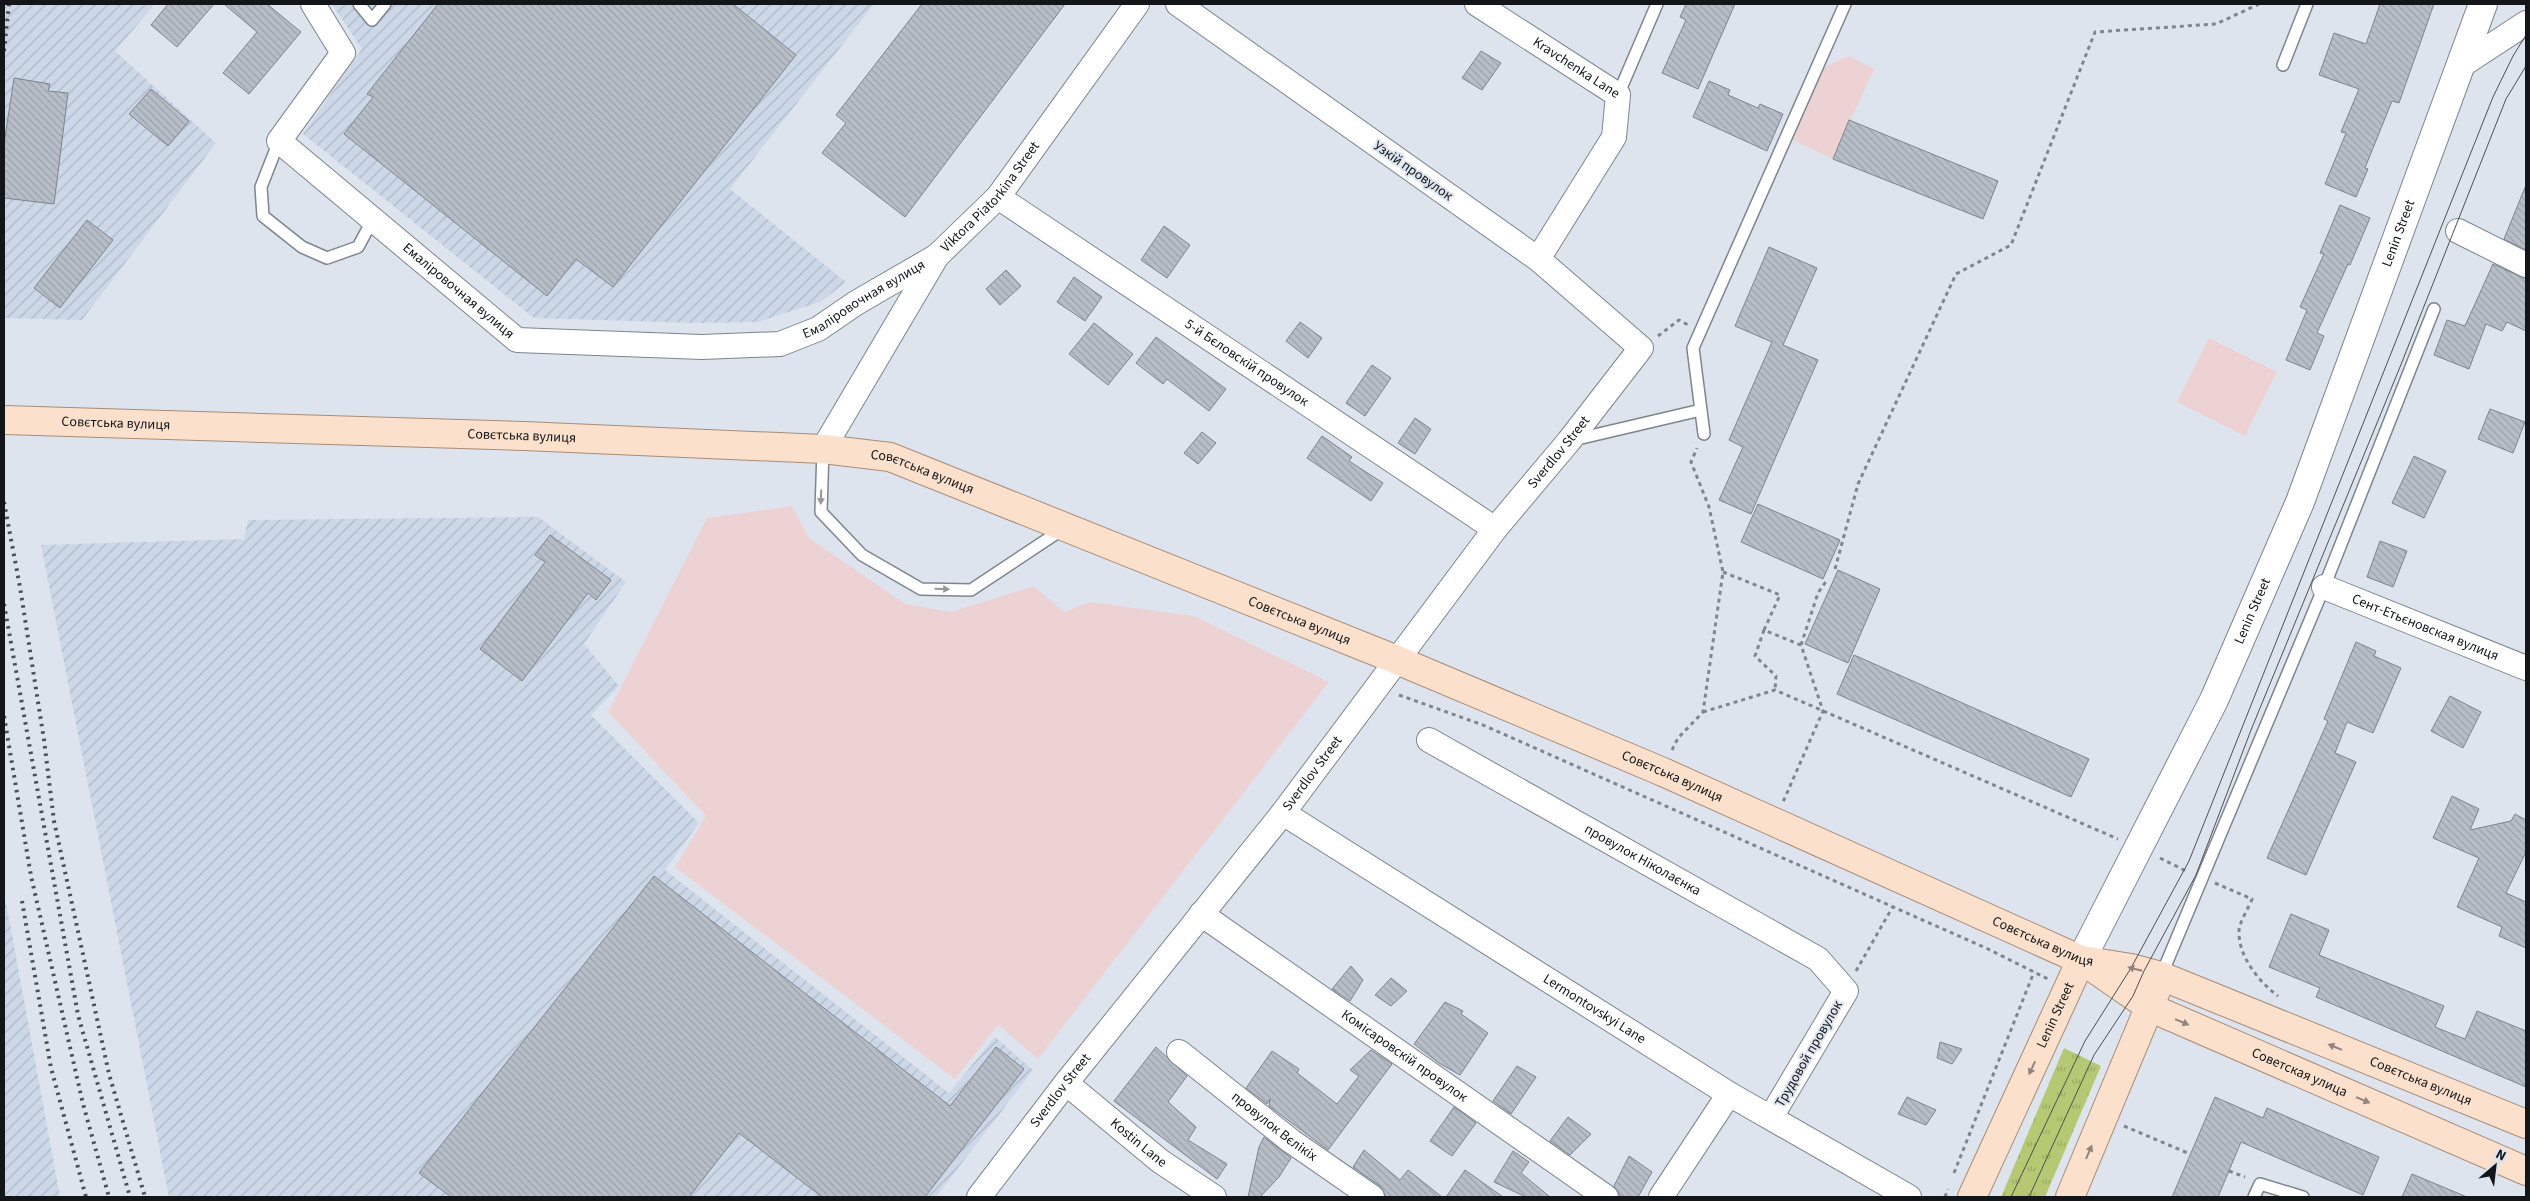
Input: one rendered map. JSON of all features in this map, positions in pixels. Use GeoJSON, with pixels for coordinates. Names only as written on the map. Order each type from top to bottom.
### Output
{"type":"FeatureCollection","features":[{"type":"Feature","properties":{"kind":"main road","name":"Совєтська вулиця"},"geometry":{"type":"LineString","coordinates":[[4,420],[148,426],[524,436],[823,449],[890,457],[1397,660],[1663,772],[2081,960],[2131,968],[2161,976],[2526,1124]]}},
{"type":"Feature","properties":{"kind":"main road","name":"Lenin Street"},"geometry":{"type":"LineString","coordinates":[[1960,1193],[2068,990],[2081,960]]}},
{"type":"Feature","properties":{"kind":"main road","name":"Советская улица"},"geometry":{"type":"LineString","coordinates":[[2081,960],[2151,1008],[2526,1171]]}},
{"type":"Feature","properties":{"kind":"main road"},"geometry":{"type":"LineString","coordinates":[[2070,1197],[2151,1008],[2161,976]]}},
{"type":"Feature","properties":{"kind":"street"},"geometry":{"type":"LineString","coordinates":[[279,141],[343,53],[313,4]]}},
{"type":"Feature","properties":{"kind":"street","name":"Viktora Piatorkina Street"},"geometry":{"type":"LineString","coordinates":[[823,449],[937,256],[998,197],[1137,4]]}},
{"type":"Feature","properties":{"kind":"street","name":"Узкій провулок"},"geometry":{"type":"LineString","coordinates":[[1178,4],[1538,259],[1641,348]]}},
{"type":"Feature","properties":{"kind":"street","name":"Kravchenka Lane"},"geometry":{"type":"LineString","coordinates":[[1477,4],[1618,95],[1614,137],[1538,259]]}},
{"type":"Feature","properties":{"kind":"street","name":"Lenin Street"},"geometry":{"type":"LineString","coordinates":[[2081,960],[2214,700],[2300,502],[2483,4]]}},
{"type":"Feature","properties":{"kind":"street"},"geometry":{"type":"LineString","coordinates":[[2459,67],[2526,23]]}},
{"type":"Feature","properties":{"kind":"street","name":"Емаліровочная вулиця"},"geometry":{"type":"LineString","coordinates":[[279,141],[517,340],[702,346],[780,344],[818,328],[856,303],[937,256]]}},
{"type":"Feature","properties":{"kind":"street","name":"5-й Бєловскій провулок"},"geometry":{"type":"LineString","coordinates":[[998,197],[1495,529]]}},
{"type":"Feature","properties":{"kind":"street"},"geometry":{"type":"LineString","coordinates":[[2458,231],[2526,265]]}},
{"type":"Feature","properties":{"kind":"street","name":"Sverdlov Street"},"geometry":{"type":"LineString","coordinates":[[989,1193],[1066,1083],[1283,814],[1495,529],[1569,440],[1641,348]]}},
{"type":"Feature","properties":{"kind":"street","name":"Сент-Етьєновская вулиця"},"geometry":{"type":"LineString","coordinates":[[2324,587],[2526,668]]}},
{"type":"Feature","properties":{"kind":"street","name":"провулок Ніколаєнка"},"geometry":{"type":"LineString","coordinates":[[1429,740],[1818,959],[1846,990]]}},
{"type":"Feature","properties":{"kind":"street","name":"Lermontovskyi Lane"},"geometry":{"type":"LineString","coordinates":[[1283,814],[1729,1094],[1909,1197]]}},
{"type":"Feature","properties":{"kind":"street","name":"Комісаровскій провулок"},"geometry":{"type":"LineString","coordinates":[[1201,914],[1606,1197]]}},
{"type":"Feature","properties":{"kind":"street","name":"Трудовой провулок"},"geometry":{"type":"LineString","coordinates":[[1771,1118],[1846,990]]}},
{"type":"Feature","properties":{"kind":"street","name":"провулок Вєлікіх"},"geometry":{"type":"LineString","coordinates":[[1178,1052],[1291,1141],[1372,1197]]}},
{"type":"Feature","properties":{"kind":"street","name":"Kostin Lane"},"geometry":{"type":"LineString","coordinates":[[1066,1083],[1160,1161],[1214,1197]]}},
{"type":"Feature","properties":{"kind":"street"},"geometry":{"type":"LineString","coordinates":[[1661,1197],[1729,1094]]}},
{"type":"Feature","properties":{"kind":"lane"},"geometry":{"type":"LineString","coordinates":[[359,4],[372,20],[385,4]]}},
{"type":"Feature","properties":{"kind":"lane"},"geometry":{"type":"LineString","coordinates":[[1618,95],[1657,4]]}},
{"type":"Feature","properties":{"kind":"lane"},"geometry":{"type":"LineString","coordinates":[[1704,434],[1693,348],[1845,4]]}},
{"type":"Feature","properties":{"kind":"lane"},"geometry":{"type":"LineString","coordinates":[[2283,65],[2307,4]]}},
{"type":"Feature","properties":{"kind":"lane"},"geometry":{"type":"LineString","coordinates":[[279,141],[262,187],[263,216],[302,247],[327,258],[358,247],[373,219]]}},
{"type":"Feature","properties":{"kind":"lane"},"geometry":{"type":"LineString","coordinates":[[2161,976],[2324,587],[2434,309]]}},
{"type":"Feature","properties":{"kind":"lane"},"geometry":{"type":"LineString","coordinates":[[1569,440],[1701,410]]}},
{"type":"Feature","properties":{"kind":"lane"},"geometry":{"type":"LineString","coordinates":[[823,449],[821,512],[862,555],[921,589],[971,590],[1066,527]]}},
{"type":"Feature","properties":{"kind":"lane"},"geometry":{"type":"LineString","coordinates":[[2254,1197],[2260,1184],[2303,1197]]}},
{"type":"Feature","properties":{"kind":"path"},"geometry":{"type":"LineString","coordinates":[[1835,569],[1858,484],[1956,274],[2011,245],[2095,32],[2216,24],[2259,4]]}},
{"type":"Feature","properties":{"kind":"path"},"geometry":{"type":"LineString","coordinates":[[1641,348],[1679,320],[1700,331]]}},
{"type":"Feature","properties":{"kind":"path"},"geometry":{"type":"LineString","coordinates":[[1663,772],[1678,738],[1703,712],[1723,572],[1709,507],[1691,462],[1704,434]]}},
{"type":"Feature","properties":{"kind":"path"},"geometry":{"type":"LineString","coordinates":[[1723,572],[1780,595],[1764,630],[1755,656],[1776,676],[1775,690]]}},
{"type":"Feature","properties":{"kind":"path"},"geometry":{"type":"LineString","coordinates":[[1775,822],[1823,711],[1801,645],[1818,593],[1826,580]]}},
{"type":"Feature","properties":{"kind":"path"},"geometry":{"type":"LineString","coordinates":[[1764,630],[1801,645]]}},
{"type":"Feature","properties":{"kind":"path"},"geometry":{"type":"LineString","coordinates":[[1377,687],[1483,725],[1988,949],[2068,990]]}},
{"type":"Feature","properties":{"kind":"path"},"geometry":{"type":"LineString","coordinates":[[1867,952],[1892,908]]}},
{"type":"Feature","properties":{"kind":"path"},"geometry":{"type":"LineString","coordinates":[[1952,1179],[2034,972]]}},
{"type":"Feature","properties":{"kind":"path"},"geometry":{"type":"LineString","coordinates":[[2104,1117],[2190,1154]]}},
{"type":"Feature","properties":{"kind":"path"},"geometry":{"type":"LineString","coordinates":[[1945,1197],[1960,1193]]}},
{"type":"Feature","properties":{"kind":"shaded area"},"geometry":{"type":"Polygon","coordinates":[[[4,4],[155,4],[115,51],[216,143],[82,320],[4,318],[4,4]]]}},
{"type":"Feature","properties":{"kind":"shaded area"},"geometry":{"type":"Polygon","coordinates":[[[332,4],[874,4],[730,189],[846,282],[822,301],[758,322],[696,323],[534,318],[303,134],[362,49],[332,4]]]}},
{"type":"Feature","properties":{"kind":"shaded area"},"geometry":{"type":"Polygon","coordinates":[[[1849,56],[1874,69],[1833,159],[1793,140],[1822,68],[1849,56]]]}},
{"type":"Feature","properties":{"kind":"shaded area"},"geometry":{"type":"Polygon","coordinates":[[[2209,338],[2277,372],[2245,436],[2177,402],[2209,338]]]}},
{"type":"Feature","properties":{"kind":"shaded area"},"geometry":{"type":"Polygon","coordinates":[[[792,506],[809,538],[905,604],[951,612],[1034,586],[1064,612],[1090,602],[1194,616],[1329,682],[1038,1059],[998,1025],[955,1079],[675,867],[706,816],[608,712],[707,518],[792,506]]]}},
{"type":"Feature","properties":{"kind":"shaded area"},"geometry":{"type":"Polygon","coordinates":[[[538,517],[626,582],[584,644],[619,686],[591,715],[699,823],[665,870],[949,1093],[995,1037],[1033,1070],[936,1197],[169,1197],[41,545],[244,539],[248,520],[538,517]]]}},
{"type":"Feature","properties":{"kind":"shaded area"},"geometry":{"type":"Polygon","coordinates":[[[4,891],[60,1197],[4,1197],[4,891]]]}},
{"type":"Feature","properties":{"kind":"green space"},"geometry":{"type":"Polygon","coordinates":[[[2064,1048],[2101,1066],[2045,1197],[2001,1197],[2064,1048]]]}},
{"type":"Feature","properties":{"kind":"building"},"geometry":{"type":"Polygon","coordinates":[[[168,4],[214,4],[177,47],[151,25],[168,4]]]}},
{"type":"Feature","properties":{"kind":"building"},"geometry":{"type":"Polygon","coordinates":[[[224,4],[267,4],[301,32],[249,94],[223,73],[257,32],[224,4]]]}},
{"type":"Feature","properties":{"kind":"building"},"geometry":{"type":"Polygon","coordinates":[[[438,4],[733,4],[796,55],[613,287],[576,259],[547,296],[344,134],[373,97],[367,94],[438,4]]]}},
{"type":"Feature","properties":{"kind":"building"},"geometry":{"type":"Polygon","coordinates":[[[922,4],[1065,4],[905,217],[822,153],[846,123],[836,115],[922,4]]]}},
{"type":"Feature","properties":{"kind":"building"},"geometry":{"type":"Polygon","coordinates":[[[1686,4],[1735,4],[1698,89],[1662,73],[1686,20],[1680,17],[1686,4]]]}},
{"type":"Feature","properties":{"kind":"building"},"geometry":{"type":"Polygon","coordinates":[[[2380,4],[2434,4],[2399,103],[2392,101],[2365,168],[2368,169],[2356,197],[2325,184],[2346,133],[2341,132],[2359,89],[2319,75],[2334,33],[2366,44],[2380,4]]]}},
{"type":"Feature","properties":{"kind":"building"},"geometry":{"type":"Polygon","coordinates":[[[1481,51],[1501,63],[1482,90],[1462,78],[1481,51]]]}},
{"type":"Feature","properties":{"kind":"building"},"geometry":{"type":"Polygon","coordinates":[[[14,78],[50,84],[48,91],[68,93],[54,204],[4,198],[4,144],[14,78]]]}},
{"type":"Feature","properties":{"kind":"building"},"geometry":{"type":"Polygon","coordinates":[[[1709,81],[1730,90],[1728,95],[1758,108],[1760,104],[1783,114],[1767,151],[1693,117],[1709,81]]]}},
{"type":"Feature","properties":{"kind":"building"},"geometry":{"type":"Polygon","coordinates":[[[151,89],[189,121],[168,146],[129,114],[151,89]]]}},
{"type":"Feature","properties":{"kind":"building"},"geometry":{"type":"Polygon","coordinates":[[[1849,120],[1998,181],[1983,219],[1833,159],[1849,120]]]}},
{"type":"Feature","properties":{"kind":"building"},"geometry":{"type":"Polygon","coordinates":[[[2526,185],[2526,250],[2504,239],[2526,185]]]}},
{"type":"Feature","properties":{"kind":"building"},"geometry":{"type":"Polygon","coordinates":[[[2340,205],[2370,218],[2350,265],[2348,264],[2317,333],[2324,336],[2310,370],[2286,360],[2307,310],[2300,307],[2324,254],[2320,253],[2340,205]]]}},
{"type":"Feature","properties":{"kind":"building"},"geometry":{"type":"Polygon","coordinates":[[[87,220],[113,240],[60,308],[34,288],[87,220]]]}},
{"type":"Feature","properties":{"kind":"building"},"geometry":{"type":"Polygon","coordinates":[[[1164,226],[1190,245],[1167,278],[1141,260],[1164,226]]]}},
{"type":"Feature","properties":{"kind":"building"},"geometry":{"type":"Polygon","coordinates":[[[1769,247],[1817,268],[1783,345],[1818,360],[1751,514],[1719,500],[1743,447],[1729,440],[1772,342],[1735,326],[1769,247]]]}},
{"type":"Feature","properties":{"kind":"building"},"geometry":{"type":"Polygon","coordinates":[[[2493,264],[2526,279],[2526,331],[2507,322],[2502,331],[2486,324],[2469,369],[2434,355],[2447,320],[2465,326],[2493,264]]]}},
{"type":"Feature","properties":{"kind":"building"},"geometry":{"type":"Polygon","coordinates":[[[1006,270],[1021,286],[1000,305],[986,289],[1006,270]]]}},
{"type":"Feature","properties":{"kind":"building"},"geometry":{"type":"Polygon","coordinates":[[[1074,277],[1102,297],[1085,321],[1057,302],[1074,277]]]}},
{"type":"Feature","properties":{"kind":"building"},"geometry":{"type":"Polygon","coordinates":[[[1300,322],[1322,338],[1308,358],[1286,341],[1300,322]]]}},
{"type":"Feature","properties":{"kind":"building"},"geometry":{"type":"Polygon","coordinates":[[[1094,323],[1133,354],[1108,385],[1069,354],[1094,323]]]}},
{"type":"Feature","properties":{"kind":"building"},"geometry":{"type":"Polygon","coordinates":[[[1156,337],[1226,389],[1209,411],[1167,379],[1163,384],[1136,363],[1156,337]]]}},
{"type":"Feature","properties":{"kind":"building"},"geometry":{"type":"Polygon","coordinates":[[[1372,365],[1391,378],[1365,416],[1346,403],[1372,365]]]}},
{"type":"Feature","properties":{"kind":"building"},"geometry":{"type":"Polygon","coordinates":[[[2490,409],[2525,422],[2513,453],[2478,439],[2490,409]]]}},
{"type":"Feature","properties":{"kind":"building"},"geometry":{"type":"Polygon","coordinates":[[[1415,418],[1431,429],[1415,454],[1398,443],[1415,418]]]}},
{"type":"Feature","properties":{"kind":"building"},"geometry":{"type":"Polygon","coordinates":[[[1202,432],[1216,443],[1198,464],[1184,453],[1202,432]]]}},
{"type":"Feature","properties":{"kind":"building"},"geometry":{"type":"Polygon","coordinates":[[[1322,436],[1352,457],[1349,461],[1383,483],[1371,501],[1307,458],[1322,436]]]}},
{"type":"Feature","properties":{"kind":"building"},"geometry":{"type":"Polygon","coordinates":[[[2414,456],[2446,471],[2424,518],[2392,503],[2414,456]]]}},
{"type":"Feature","properties":{"kind":"building"},"geometry":{"type":"Polygon","coordinates":[[[1758,504],[1840,540],[1823,579],[1741,542],[1758,504]]]}},
{"type":"Feature","properties":{"kind":"building"},"geometry":{"type":"Polygon","coordinates":[[[550,535],[611,580],[596,600],[588,593],[522,681],[480,649],[545,562],[535,555],[550,535]]]}},
{"type":"Feature","properties":{"kind":"building"},"geometry":{"type":"Polygon","coordinates":[[[2380,541],[2407,551],[2393,587],[2367,577],[2380,541]]]}},
{"type":"Feature","properties":{"kind":"building"},"geometry":{"type":"Polygon","coordinates":[[[1838,570],[1880,589],[1848,663],[1805,644],[1838,570]]]}},
{"type":"Feature","properties":{"kind":"building"},"geometry":{"type":"Polygon","coordinates":[[[2356,642],[2376,651],[2374,656],[2401,668],[2373,733],[2347,722],[2335,753],[2356,762],[2306,875],[2267,858],[2328,721],[2324,719],[2356,642]]]}},
{"type":"Feature","properties":{"kind":"building"},"geometry":{"type":"Polygon","coordinates":[[[1854,655],[2089,759],[2071,797],[1837,694],[1854,655]]]}},
{"type":"Feature","properties":{"kind":"building"},"geometry":{"type":"Polygon","coordinates":[[[2450,696],[2481,712],[2463,748],[2431,731],[2450,696]]]}},
{"type":"Feature","properties":{"kind":"building"},"geometry":{"type":"Polygon","coordinates":[[[2452,796],[2479,809],[2470,830],[2511,821],[2515,814],[2526,820],[2526,852],[2506,893],[2526,902],[2526,948],[2499,936],[2502,927],[2457,907],[2479,858],[2433,838],[2452,796]]]}},
{"type":"Feature","properties":{"kind":"building"},"geometry":{"type":"Polygon","coordinates":[[[654,876],[950,1106],[996,1047],[1024,1069],[925,1197],[822,1197],[739,1133],[689,1197],[451,1197],[419,1173],[654,876]]]}},
{"type":"Feature","properties":{"kind":"building"},"geometry":{"type":"Polygon","coordinates":[[[2291,914],[2329,930],[2319,955],[2444,1006],[2435,1027],[2465,1039],[2477,1011],[2526,1031],[2526,1087],[2316,997],[2320,988],[2269,967],[2291,914]]]}},
{"type":"Feature","properties":{"kind":"building"},"geometry":{"type":"Polygon","coordinates":[[[1351,966],[1363,980],[1350,1001],[1332,989],[1351,966]]]}},
{"type":"Feature","properties":{"kind":"building"},"geometry":{"type":"Polygon","coordinates":[[[1391,978],[1407,991],[1391,1006],[1375,995],[1391,978]]]}},
{"type":"Feature","properties":{"kind":"building"},"geometry":{"type":"Polygon","coordinates":[[[1445,1002],[1463,1011],[1461,1014],[1488,1033],[1460,1075],[1439,1063],[1414,1044],[1445,1002]]]}},
{"type":"Feature","properties":{"kind":"building"},"geometry":{"type":"Polygon","coordinates":[[[1940,1042],[1962,1049],[1952,1064],[1937,1058],[1940,1042]]]}},
{"type":"Feature","properties":{"kind":"building"},"geometry":{"type":"Polygon","coordinates":[[[1156,1047],[1187,1076],[1168,1102],[1196,1127],[1188,1140],[1227,1164],[1217,1179],[1114,1101],[1156,1047]]]}},
{"type":"Feature","properties":{"kind":"building"},"geometry":{"type":"Polygon","coordinates":[[[1371,1050],[1392,1064],[1328,1150],[1269,1106],[1270,1099],[1267,1104],[1246,1088],[1272,1051],[1299,1069],[1297,1073],[1337,1104],[1359,1076],[1350,1070],[1371,1050]]]}},
{"type":"Feature","properties":{"kind":"building"},"geometry":{"type":"Polygon","coordinates":[[[1517,1066],[1536,1077],[1511,1114],[1493,1101],[1517,1066]]]}},
{"type":"Feature","properties":{"kind":"building"},"geometry":{"type":"Polygon","coordinates":[[[1907,1097],[1936,1110],[1926,1125],[1898,1114],[1907,1097]]]}},
{"type":"Feature","properties":{"kind":"building"},"geometry":{"type":"Polygon","coordinates":[[[2215,1097],[2263,1118],[2267,1108],[2379,1157],[2363,1195],[2241,1142],[2218,1197],[2172,1197],[2215,1097]]]}},
{"type":"Feature","properties":{"kind":"building"},"geometry":{"type":"Polygon","coordinates":[[[1454,1107],[1476,1123],[1452,1156],[1430,1141],[1454,1107]]]}},
{"type":"Feature","properties":{"kind":"building"},"geometry":{"type":"Polygon","coordinates":[[[1568,1117],[1591,1134],[1570,1155],[1550,1141],[1568,1117]]]}},
{"type":"Feature","properties":{"kind":"building"},"geometry":{"type":"Polygon","coordinates":[[[1264,1137],[1291,1158],[1279,1177],[1260,1197],[1248,1197],[1259,1147],[1264,1137]]]}},
{"type":"Feature","properties":{"kind":"building"},"geometry":{"type":"Polygon","coordinates":[[[1364,1150],[1400,1180],[1408,1170],[1442,1197],[1386,1197],[1380,1186],[1353,1167],[1364,1150]]]}},
{"type":"Feature","properties":{"kind":"building"},"geometry":{"type":"Polygon","coordinates":[[[1513,1151],[1529,1162],[1521,1173],[1550,1197],[1526,1197],[1494,1182],[1513,1151]]]}},
{"type":"Feature","properties":{"kind":"building"},"geometry":{"type":"Polygon","coordinates":[[[1629,1156],[1652,1172],[1638,1197],[1621,1197],[1614,1186],[1629,1156]]]}},
{"type":"Feature","properties":{"kind":"building"},"geometry":{"type":"Polygon","coordinates":[[[1465,1170],[1503,1197],[1446,1197],[1465,1170]]]}},
{"type":"Feature","properties":{"kind":"building"},"geometry":{"type":"Polygon","coordinates":[[[2412,1174],[2467,1197],[2402,1197],[2412,1174]]]}},
{"type":"Feature","properties":{"kind":"tram line"},"geometry":{"type":"LineString","coordinates":[[2011,1197],[2085,1041],[2131,968],[2189,861],[2493,97],[2513,56],[2526,35]]}},
{"type":"Feature","properties":{"kind":"tram line"},"geometry":{"type":"LineString","coordinates":[[2029,1197],[2094,1055],[2133,996],[2144,971],[2196,875],[2251,730],[2400,367],[2506,99],[2526,66]]}},
{"type":"Feature","properties":{"kind":"railway"},"geometry":{"type":"LineString","coordinates":[[4,51],[9,4]]}},
{"type":"Feature","properties":{"kind":"railway"},"geometry":{"type":"LineString","coordinates":[[4,502],[20,587],[44,740],[54,821],[109,1074],[145,1197]]}},
{"type":"Feature","properties":{"kind":"railway"},"geometry":{"type":"LineString","coordinates":[[4,604],[78,1015],[130,1197]]}},
{"type":"Feature","properties":{"kind":"railway"},"geometry":{"type":"LineString","coordinates":[[4,716],[31,876],[83,1104],[109,1197]]}},
{"type":"Feature","properties":{"kind":"railway"},"geometry":{"type":"LineString","coordinates":[[22,901],[51,1068],[86,1197]]}}]}
